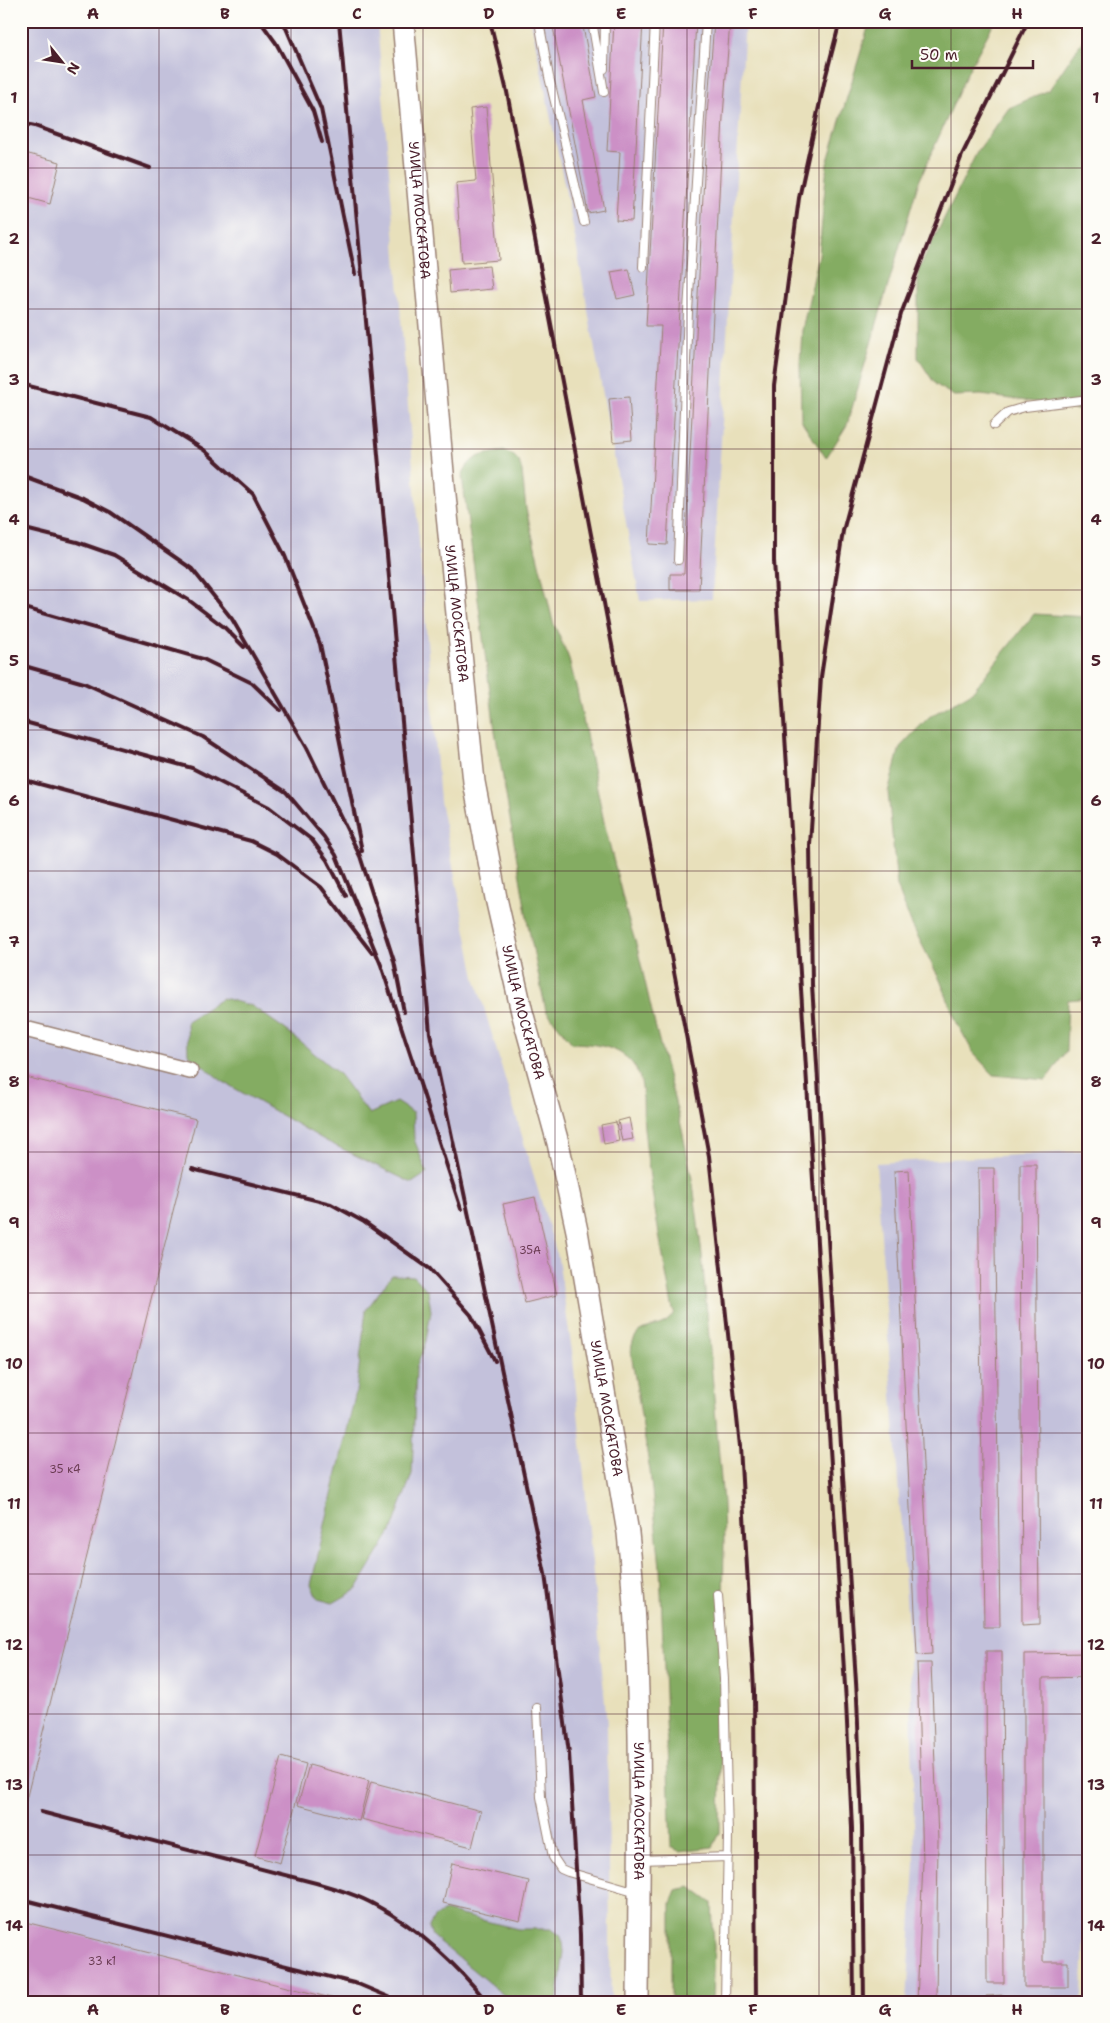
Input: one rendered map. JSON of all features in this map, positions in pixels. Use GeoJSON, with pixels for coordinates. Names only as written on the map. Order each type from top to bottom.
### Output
{"type":"FeatureCollection","features":[{"type":"Feature","properties":{"kind":"main road","name":"УЛИЦА МОСКАТОВА"},"geometry":{"type":"LineString","coordinates":[[403,21],[445,496],[474,782],[496,898],[522,1012],[558,1143],[577,1230],[628,1533],[633,1582],[640,1734],[638,2002]]}},
{"type":"Feature","properties":{"kind":"street"},"geometry":{"type":"LineString","coordinates":[[21,1028],[190,1071]]}},
{"type":"Feature","properties":{"kind":"lane"},"geometry":{"type":"LineString","coordinates":[[539,21],[549,77],[584,222]]}},
{"type":"Feature","properties":{"kind":"lane"},"geometry":{"type":"LineString","coordinates":[[592,21],[604,92],[605,21]]}},
{"type":"Feature","properties":{"kind":"lane"},"geometry":{"type":"LineString","coordinates":[[643,267],[655,21]]}},
{"type":"Feature","properties":{"kind":"lane"},"geometry":{"type":"LineString","coordinates":[[678,560],[688,311],[706,21]]}},
{"type":"Feature","properties":{"kind":"lane"},"geometry":{"type":"LineString","coordinates":[[994,425],[1008,412],[1025,407],[1089,399]]}},
{"type":"Feature","properties":{"kind":"lane"},"geometry":{"type":"LineString","coordinates":[[718,1595],[724,1679],[728,1857],[725,2002]]}},
{"type":"Feature","properties":{"kind":"lane"},"geometry":{"type":"LineString","coordinates":[[537,1708],[541,1797],[556,1864],[568,1872],[639,1893]]}},
{"type":"Feature","properties":{"kind":"lane"},"geometry":{"type":"LineString","coordinates":[[639,1860],[728,1857]]}},
{"type":"Feature","properties":{"kind":"shaded area"},"geometry":{"type":"Polygon","coordinates":[[[21,21],[377,21],[440,801],[475,977],[558,1258],[573,1358],[607,1724],[611,2002],[21,2002],[21,21]]]}},
{"type":"Feature","properties":{"kind":"shaded area"},"geometry":{"type":"Polygon","coordinates":[[[531,21],[745,21],[712,599],[640,601],[573,227],[531,21]]]}},
{"type":"Feature","properties":{"kind":"shaded area"},"geometry":{"type":"Polygon","coordinates":[[[1089,1151],[1089,1752],[1082,2002],[907,2002],[915,1863],[910,1656],[876,1163],[1089,1151]]]}},
{"type":"Feature","properties":{"kind":"green space"},"geometry":{"type":"Polygon","coordinates":[[[870,21],[995,21],[967,73],[918,184],[847,425],[826,458],[801,420],[800,363],[802,330],[819,255],[827,164],[870,21]]]}},
{"type":"Feature","properties":{"kind":"green space"},"geometry":{"type":"Polygon","coordinates":[[[1089,31],[1089,231],[1084,235],[1089,249],[1089,409],[1081,411],[1050,404],[981,395],[954,396],[935,384],[918,358],[918,271],[977,152],[1009,108],[1049,90],[1089,31]]]}},
{"type":"Feature","properties":{"kind":"green space"},"geometry":{"type":"Polygon","coordinates":[[[504,451],[513,455],[519,461],[522,471],[526,509],[553,622],[568,656],[577,690],[604,822],[681,1125],[693,1184],[702,1255],[723,1503],[720,1833],[713,1847],[679,1851],[671,1847],[660,1567],[650,1471],[631,1353],[637,1334],[663,1323],[674,1312],[649,1173],[641,1083],[636,1069],[624,1055],[608,1048],[572,1043],[546,1011],[529,930],[495,731],[462,476],[469,463],[474,459],[504,451]]]}},
{"type":"Feature","properties":{"kind":"green space"},"geometry":{"type":"Polygon","coordinates":[[[1034,614],[1089,617],[1089,998],[1068,1000],[1066,1051],[1046,1080],[994,1075],[974,1054],[957,1023],[940,980],[911,923],[897,886],[888,792],[900,747],[929,717],[972,692],[1034,614]]]}},
{"type":"Feature","properties":{"kind":"green space"},"geometry":{"type":"Polygon","coordinates":[[[223,998],[252,1006],[286,1030],[339,1074],[369,1114],[396,1102],[413,1113],[414,1139],[427,1173],[412,1183],[326,1141],[222,1081],[188,1054],[187,1021],[223,998]]]}},
{"type":"Feature","properties":{"kind":"green space"},"geometry":{"type":"Polygon","coordinates":[[[392,1275],[414,1276],[428,1291],[431,1311],[426,1341],[416,1368],[412,1474],[391,1532],[356,1590],[333,1603],[318,1599],[311,1585],[356,1392],[366,1310],[392,1275]]]}},
{"type":"Feature","properties":{"kind":"green space"},"geometry":{"type":"Polygon","coordinates":[[[690,1887],[712,1903],[714,1947],[712,2002],[671,2002],[671,1903],[676,1890],[690,1887]]]}},
{"type":"Feature","properties":{"kind":"green space"},"geometry":{"type":"Polygon","coordinates":[[[445,1911],[518,1929],[551,1929],[560,1935],[564,1952],[557,2002],[512,2002],[432,1936],[430,1924],[437,1915],[445,1911]]]}},
{"type":"Feature","properties":{"kind":"building"},"geometry":{"type":"Polygon","coordinates":[[[552,21],[582,21],[596,97],[583,100],[604,210],[588,213],[552,21]]]}},
{"type":"Feature","properties":{"kind":"building"},"geometry":{"type":"Polygon","coordinates":[[[614,21],[643,21],[632,221],[616,220],[620,152],[607,151],[614,21]]]}},
{"type":"Feature","properties":{"kind":"building"},"geometry":{"type":"Polygon","coordinates":[[[663,21],[696,21],[667,545],[649,544],[661,326],[646,326],[663,21]]]}},
{"type":"Feature","properties":{"kind":"building"},"geometry":{"type":"Polygon","coordinates":[[[714,21],[730,21],[723,117],[699,590],[670,590],[670,574],[684,574],[707,116],[714,21]]]}},
{"type":"Feature","properties":{"kind":"building"},"geometry":{"type":"Polygon","coordinates":[[[486,107],[499,260],[462,263],[456,183],[476,181],[470,109],[486,107]]]}},
{"type":"Feature","properties":{"kind":"building"},"geometry":{"type":"Polygon","coordinates":[[[21,152],[60,162],[50,204],[21,196],[21,152]]]}},
{"type":"Feature","properties":{"kind":"building"},"geometry":{"type":"Polygon","coordinates":[[[489,266],[492,289],[450,293],[448,270],[489,266]]]}},
{"type":"Feature","properties":{"kind":"building"},"geometry":{"type":"Polygon","coordinates":[[[629,269],[635,295],[617,299],[611,272],[629,269]]]}},
{"type":"Feature","properties":{"kind":"building"},"geometry":{"type":"Polygon","coordinates":[[[629,397],[632,440],[613,442],[609,399],[629,397]]]}},
{"type":"Feature","properties":{"kind":"building"},"geometry":{"type":"Polygon","coordinates":[[[21,1076],[196,1119],[22,1816],[21,1816],[21,1076]]]}},
{"type":"Feature","properties":{"kind":"building"},"geometry":{"type":"Polygon","coordinates":[[[629,1118],[633,1139],[622,1141],[618,1121],[629,1118]]]}},
{"type":"Feature","properties":{"kind":"building"},"geometry":{"type":"Polygon","coordinates":[[[616,1122],[619,1141],[604,1144],[601,1125],[616,1122]]]}},
{"type":"Feature","properties":{"kind":"building"},"geometry":{"type":"Polygon","coordinates":[[[1020,1164],[1036,1164],[1039,1624],[1022,1625],[1020,1164]]]}},
{"type":"Feature","properties":{"kind":"building"},"geometry":{"type":"Polygon","coordinates":[[[978,1168],[994,1168],[1000,1627],[984,1627],[978,1168]]]}},
{"type":"Feature","properties":{"kind":"building"},"geometry":{"type":"Polygon","coordinates":[[[909,1170],[932,1654],[917,1655],[894,1171],[909,1170]]]}},
{"type":"Feature","properties":{"kind":"building"},"geometry":{"type":"Polygon","coordinates":[[[535,1197],[557,1295],[525,1303],[503,1204],[535,1197]]]}},
{"type":"Feature","properties":{"kind":"building"},"geometry":{"type":"Polygon","coordinates":[[[986,1651],[1002,1651],[1004,1983],[987,1983],[986,1651]]]}},
{"type":"Feature","properties":{"kind":"building"},"geometry":{"type":"Polygon","coordinates":[[[1088,1653],[1088,1677],[1043,1678],[1043,1962],[1068,1962],[1068,1987],[1024,1987],[1024,1654],[1088,1653]]]}},
{"type":"Feature","properties":{"kind":"building"},"geometry":{"type":"Polygon","coordinates":[[[917,1663],[931,1663],[938,1840],[936,2002],[917,2002],[923,1862],[917,1663]]]}},
{"type":"Feature","properties":{"kind":"building"},"geometry":{"type":"Polygon","coordinates":[[[281,1757],[306,1764],[280,1863],[255,1856],[281,1757]]]}},
{"type":"Feature","properties":{"kind":"building"},"geometry":{"type":"Polygon","coordinates":[[[309,1765],[369,1781],[359,1821],[298,1805],[309,1765]]]}},
{"type":"Feature","properties":{"kind":"building"},"geometry":{"type":"Polygon","coordinates":[[[371,1782],[481,1811],[472,1847],[361,1819],[371,1782]]]}},
{"type":"Feature","properties":{"kind":"building"},"geometry":{"type":"Polygon","coordinates":[[[452,1863],[529,1881],[520,1921],[443,1903],[452,1863]]]}},
{"type":"Feature","properties":{"kind":"building"},"geometry":{"type":"Polygon","coordinates":[[[21,1921],[343,2001],[21,2002],[21,1921]]]}},
{"type":"Feature","properties":{"kind":"building"},"geometry":{"type":"Polygon","coordinates":[[[1004,1995],[1004,2002],[986,2002],[986,1996],[1004,1995]]]}},
{"type":"Feature","properties":{"kind":"railway"},"geometry":{"type":"LineString","coordinates":[[260,21],[276,43],[313,111],[322,142]]}},
{"type":"Feature","properties":{"kind":"railway"},"geometry":{"type":"LineString","coordinates":[[283,21],[321,109],[355,274]]}},
{"type":"Feature","properties":{"kind":"railway"},"geometry":{"type":"LineString","coordinates":[[339,21],[430,1033],[545,1574],[569,1753],[580,1934],[581,2002]]}},
{"type":"Feature","properties":{"kind":"railway"},"geometry":{"type":"LineString","coordinates":[[490,21],[507,92],[709,1156],[740,1446],[754,1689],[756,2002]]}},
{"type":"Feature","properties":{"kind":"railway"},"geometry":{"type":"LineString","coordinates":[[840,21],[825,79],[799,198],[774,386],[774,561],[846,1702],[852,1828],[854,2002]]}},
{"type":"Feature","properties":{"kind":"railway"},"geometry":{"type":"LineString","coordinates":[[864,2002],[862,1827],[857,1698],[812,985],[810,845],[821,677],[843,531],[901,314],[962,155],[1028,21]]}},
{"type":"Feature","properties":{"kind":"railway"},"geometry":{"type":"LineString","coordinates":[[21,123],[35,126],[150,168]]}},
{"type":"Feature","properties":{"kind":"railway"},"geometry":{"type":"LineString","coordinates":[[21,384],[151,417],[204,450],[253,494],[285,556],[320,644],[362,851]]}},
{"type":"Feature","properties":{"kind":"railway"},"geometry":{"type":"LineString","coordinates":[[21,475],[83,498],[110,512],[192,569],[232,619],[307,748],[360,856],[394,961],[404,1012]]}},
{"type":"Feature","properties":{"kind":"railway"},"geometry":{"type":"LineString","coordinates":[[21,528],[77,542],[114,555],[190,601],[224,627],[244,647]]}},
{"type":"Feature","properties":{"kind":"railway"},"geometry":{"type":"LineString","coordinates":[[21,607],[203,659],[252,683],[280,710]]}},
{"type":"Feature","properties":{"kind":"railway"},"geometry":{"type":"LineString","coordinates":[[21,665],[84,683],[203,737],[286,792],[324,837],[336,855],[381,965],[461,1209]]}},
{"type":"Feature","properties":{"kind":"railway"},"geometry":{"type":"LineString","coordinates":[[21,721],[192,768],[269,807],[312,840],[327,860],[346,896]]}},
{"type":"Feature","properties":{"kind":"railway"},"geometry":{"type":"LineString","coordinates":[[21,779],[251,841],[277,854],[321,887],[372,953]]}},
{"type":"Feature","properties":{"kind":"railway"},"geometry":{"type":"LineString","coordinates":[[192,1169],[331,1204],[364,1222],[430,1269],[471,1315],[495,1361]]}},
{"type":"Feature","properties":{"kind":"railway"},"geometry":{"type":"LineString","coordinates":[[41,1812],[316,1883],[362,1899],[392,1915],[422,1936],[464,1975],[487,2002]]}},
{"type":"Feature","properties":{"kind":"railway"},"geometry":{"type":"LineString","coordinates":[[21,1899],[358,1984],[401,2002]]}}]}
